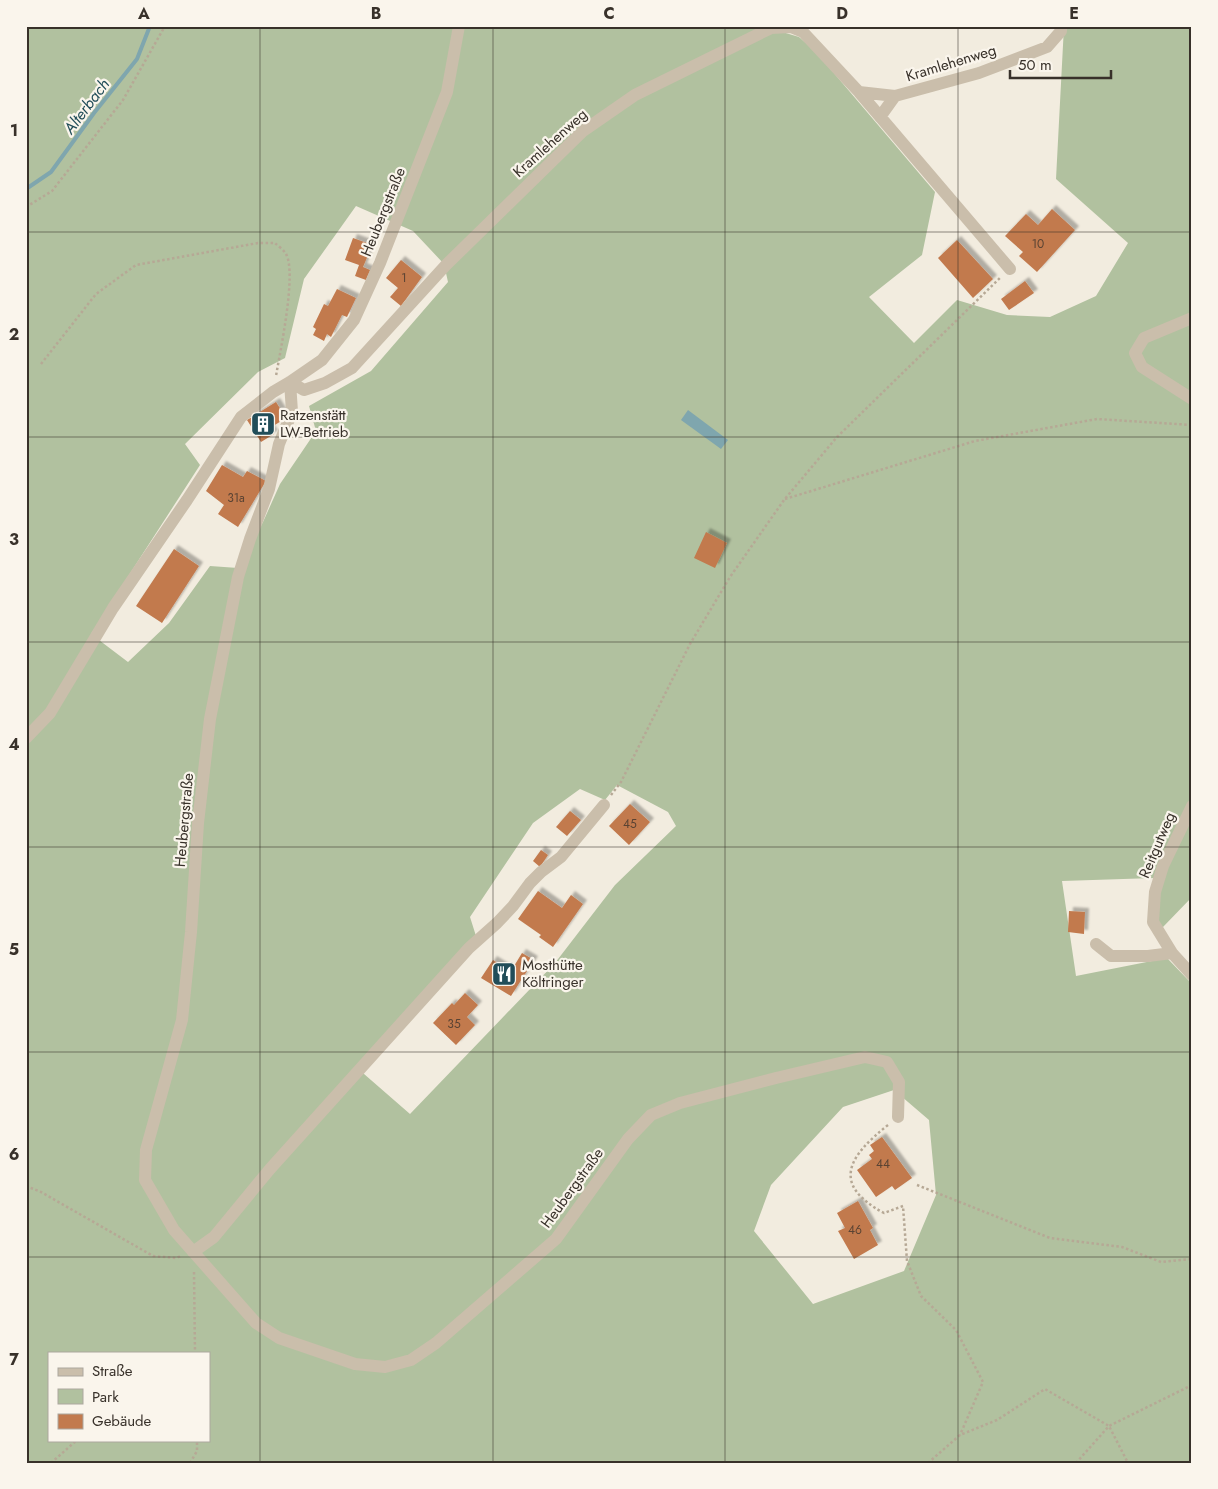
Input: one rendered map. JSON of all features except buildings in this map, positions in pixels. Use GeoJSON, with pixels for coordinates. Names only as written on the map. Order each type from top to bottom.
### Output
{"type":"FeatureCollection","features":[{"type":"Feature","properties":{"kind":"street","name":"Heubergstraße"},"geometry":{"type":"LineString","coordinates":[[26,738],[50,713],[113,608],[241,417],[273,392],[322,360],[354,320],[394,229],[447,92],[459,26]]}},
{"type":"Feature","properties":{"kind":"street","name":"Kramlehenweg"},"geometry":{"type":"LineString","coordinates":[[290,382],[304,390],[325,383],[352,368],[446,265],[583,131],[635,95],[774,27],[790,27],[803,32],[859,92],[895,96],[979,73],[1047,47],[1061,31],[1061,26]]}},
{"type":"Feature","properties":{"kind":"street"},"geometry":{"type":"LineString","coordinates":[[859,92],[1010,269]]}},
{"type":"Feature","properties":{"kind":"street","name":"Kramlehenweg"},"geometry":{"type":"LineString","coordinates":[[880,117],[895,96]]}},
{"type":"Feature","properties":{"kind":"street"},"geometry":{"type":"LineString","coordinates":[[1192,318],[1144,338],[1135,352],[1142,367],[1192,400]]}},
{"type":"Feature","properties":{"kind":"street","name":"Heubergstraße"},"geometry":{"type":"LineString","coordinates":[[290,382],[292,412],[279,444],[269,489],[238,577],[210,719],[198,823],[191,932],[182,1020],[146,1150],[145,1180],[174,1230],[256,1323],[279,1338],[356,1364],[385,1367],[411,1360],[436,1343],[556,1239],[628,1139],[651,1116],[690,1101],[865,1057],[887,1062],[899,1082],[898,1117]]}},
{"type":"Feature","properties":{"kind":"street"},"geometry":{"type":"LineString","coordinates":[[194,1252],[214,1237],[270,1169],[469,948],[507,912],[541,872],[561,857],[604,806]]}},
{"type":"Feature","properties":{"kind":"street","name":"Reitgutweg"},"geometry":{"type":"LineString","coordinates":[[1192,806],[1154,892],[1152,922],[1172,953],[1192,975]]}},
{"type":"Feature","properties":{"kind":"street"},"geometry":{"type":"LineString","coordinates":[[1096,944],[1111,956],[1148,956],[1172,953]]}},
{"type":"Feature","properties":{"kind":"path"},"geometry":{"type":"LineString","coordinates":[[26,207],[52,191],[117,108],[165,26]]}},
{"type":"Feature","properties":{"kind":"path"},"geometry":{"type":"LineString","coordinates":[[41,364],[96,294],[136,265],[258,243],[275,243],[286,253],[290,268],[287,315],[273,392]]}},
{"type":"Feature","properties":{"kind":"path"},"geometry":{"type":"LineString","coordinates":[[604,806],[621,782],[690,644],[730,577],[784,500],[837,437],[1010,269]]}},
{"type":"Feature","properties":{"kind":"path"},"geometry":{"type":"LineString","coordinates":[[784,500],[975,441],[1097,419],[1192,425]]}},
{"type":"Feature","properties":{"kind":"path"},"geometry":{"type":"LineString","coordinates":[[898,1117],[864,1146],[851,1168],[852,1186],[868,1204],[884,1213],[903,1206],[907,1262],[921,1296],[956,1330],[983,1382],[960,1435]]}},
{"type":"Feature","properties":{"kind":"path"},"geometry":{"type":"LineString","coordinates":[[917,1185],[1050,1238],[1122,1247],[1161,1262],[1192,1259]]}},
{"type":"Feature","properties":{"kind":"path"},"geometry":{"type":"LineString","coordinates":[[26,1186],[41,1192],[154,1256],[176,1258],[194,1252],[195,1352]]}},
{"type":"Feature","properties":{"kind":"path"},"geometry":{"type":"LineString","coordinates":[[1076,1463],[1109,1426],[1192,1386]]}},
{"type":"Feature","properties":{"kind":"path"},"geometry":{"type":"LineString","coordinates":[[928,1463],[960,1435],[997,1420],[1045,1389],[1109,1426],[1128,1463]]}},
{"type":"Feature","properties":{"kind":"path"},"geometry":{"type":"LineString","coordinates":[[51,1463],[75,1442]]}},
{"type":"Feature","properties":{"kind":"path"},"geometry":{"type":"LineString","coordinates":[[190,1463],[197,1451],[197,1442]]}},
{"type":"Feature","properties":{"kind":"green space"},"geometry":{"type":"Polygon","coordinates":[[[26,26],[776,26],[779,31],[799,37],[816,52],[935,192],[922,255],[869,297],[914,343],[957,300],[1007,315],[1050,317],[1096,296],[1128,243],[1056,179],[1064,26],[1192,26],[1192,897],[1163,927],[1150,924],[1154,878],[1062,881],[1076,976],[1167,958],[1192,984],[1192,1463],[26,1463],[26,26]],[[356,206],[304,279],[285,358],[258,372],[185,444],[200,465],[91,634],[128,662],[169,623],[210,566],[238,568],[263,522],[280,484],[316,431],[309,406],[371,371],[448,282],[444,264],[413,231],[356,206]],[[617,785],[605,800],[580,789],[533,823],[470,917],[476,936],[356,1067],[410,1114],[555,963],[615,885],[676,826],[668,812],[617,785]],[[894,1090],[843,1107],[771,1185],[754,1231],[813,1304],[904,1271],[936,1195],[929,1120],[894,1090]]]}},
{"type":"Feature","properties":{"kind":"water"},"geometry":{"type":"Polygon","coordinates":[[[688,410],[728,440],[721,449],[681,420],[688,410]]]}},
{"type":"Feature","properties":{"kind":"waterway","name":"Alterbach"},"geometry":{"type":"LineString","coordinates":[[26,189],[51,172],[94,113],[137,59],[150,26]]}},
{"type":"Feature","properties":{"kind":"place","name":"Ratzenstätt LW-Betrieb"},"geometry":{"type":"Point","coordinates":[263,424]}},
{"type":"Feature","properties":{"kind":"place","name":"Mosthütte Költringer"},"geometry":{"type":"Point","coordinates":[504,974]}}]}
